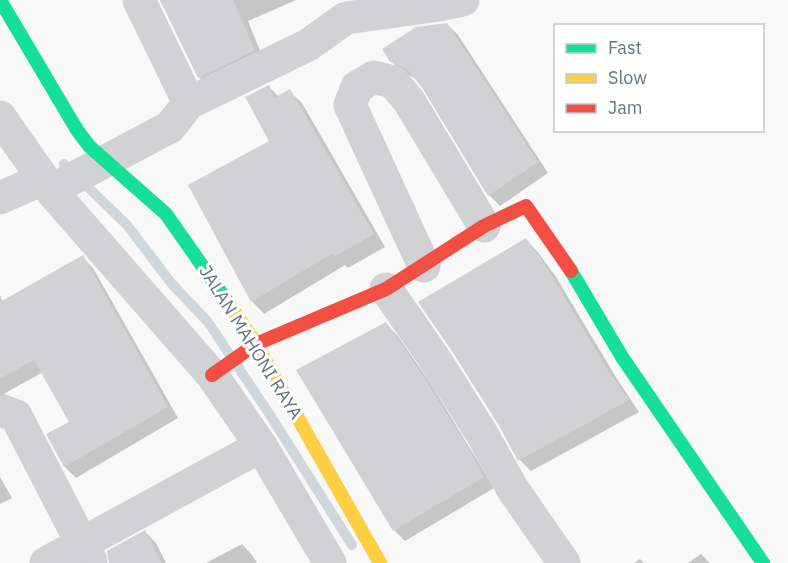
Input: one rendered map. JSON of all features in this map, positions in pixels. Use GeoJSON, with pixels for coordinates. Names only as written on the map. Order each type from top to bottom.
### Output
{"type":"FeatureCollection","features":[{"type":"Feature","properties":{"kind":"street","name":"JALAN MAHONI RAYA"},"geometry":{"type":"LineString","coordinates":[[0,0],[77,130],[90,147],[166,214],[198,257],[256,344],[380,563]]}},
{"type":"Feature","properties":{"kind":"street"},"geometry":{"type":"LineString","coordinates":[[139,0],[189,103]]}},
{"type":"Feature","properties":{"kind":"street"},"geometry":{"type":"LineString","coordinates":[[0,198],[55,184],[145,141],[170,127],[189,103],[308,45],[342,9],[441,5],[463,0]]}},
{"type":"Feature","properties":{"kind":"street"},"geometry":{"type":"LineString","coordinates":[[424,266],[350,105],[357,87],[374,77],[393,82],[409,100],[484,226]]}},
{"type":"Feature","properties":{"kind":"street"},"geometry":{"type":"LineString","coordinates":[[0,117],[55,184],[225,365],[261,446],[330,563]]}},
{"type":"Feature","properties":{"kind":"street"},"geometry":{"type":"LineString","coordinates":[[225,365],[256,344],[386,289],[484,226],[526,206],[561,254],[622,357],[763,563]]}},
{"type":"Feature","properties":{"kind":"street"},"geometry":{"type":"LineString","coordinates":[[386,289],[458,396],[512,488],[564,563]]}},
{"type":"Feature","properties":{"kind":"street"},"geometry":{"type":"LineString","coordinates":[[0,410],[16,416],[87,553]]}},
{"type":"Feature","properties":{"kind":"street"},"geometry":{"type":"LineString","coordinates":[[46,563],[87,553],[261,446]]}},
{"type":"Feature","properties":{"kind":"building"},"geometry":{"type":"Polygon","coordinates":[[[160,0],[233,0],[255,50],[198,78],[160,0]]]}},
{"type":"Feature","properties":{"kind":"building"},"geometry":{"type":"Polygon","coordinates":[[[447,23],[538,162],[488,196],[423,89],[407,69],[390,62],[382,49],[416,27],[447,23]]]}},
{"type":"Feature","properties":{"kind":"building"},"geometry":{"type":"Polygon","coordinates":[[[269,85],[274,98],[290,89],[374,234],[334,257],[333,253],[251,302],[188,185],[269,141],[245,97],[269,85]]]}},
{"type":"Feature","properties":{"kind":"building"},"geometry":{"type":"Polygon","coordinates":[[[526,238],[545,264],[606,367],[629,400],[518,461],[498,424],[418,302],[526,238]]]}},
{"type":"Feature","properties":{"kind":"building"},"geometry":{"type":"Polygon","coordinates":[[[83,255],[168,407],[64,467],[46,434],[69,422],[34,360],[0,379],[0,302],[83,255]]]}},
{"type":"Feature","properties":{"kind":"building"},"geometry":{"type":"Polygon","coordinates":[[[386,322],[418,368],[484,477],[393,531],[296,370],[386,322]]]}},
{"type":"Feature","properties":{"kind":"building"},"geometry":{"type":"Polygon","coordinates":[[[145,530],[162,563],[109,563],[107,551],[145,530]]]}},
{"type":"Feature","properties":{"kind":"waterway"},"geometry":{"type":"LineString","coordinates":[[64,164],[127,225],[172,284],[208,322],[352,545]]}},
{"type":"Feature","properties":{"kind":"traffic: fast"},"geometry":{"type":"LineString","coordinates":[[0,0],[77,130],[90,147],[166,214],[229,304]]}},
{"type":"Feature","properties":{"kind":"traffic: fast"},"geometry":{"type":"LineString","coordinates":[[571,271],[622,357],[763,563]]}},
{"type":"Feature","properties":{"kind":"traffic: slow"},"geometry":{"type":"LineString","coordinates":[[229,304],[256,344],[380,563]]}},
{"type":"Feature","properties":{"kind":"traffic: jam"},"geometry":{"type":"LineString","coordinates":[[212,375],[256,344],[386,289],[484,226],[526,206],[571,271]]}}]}
